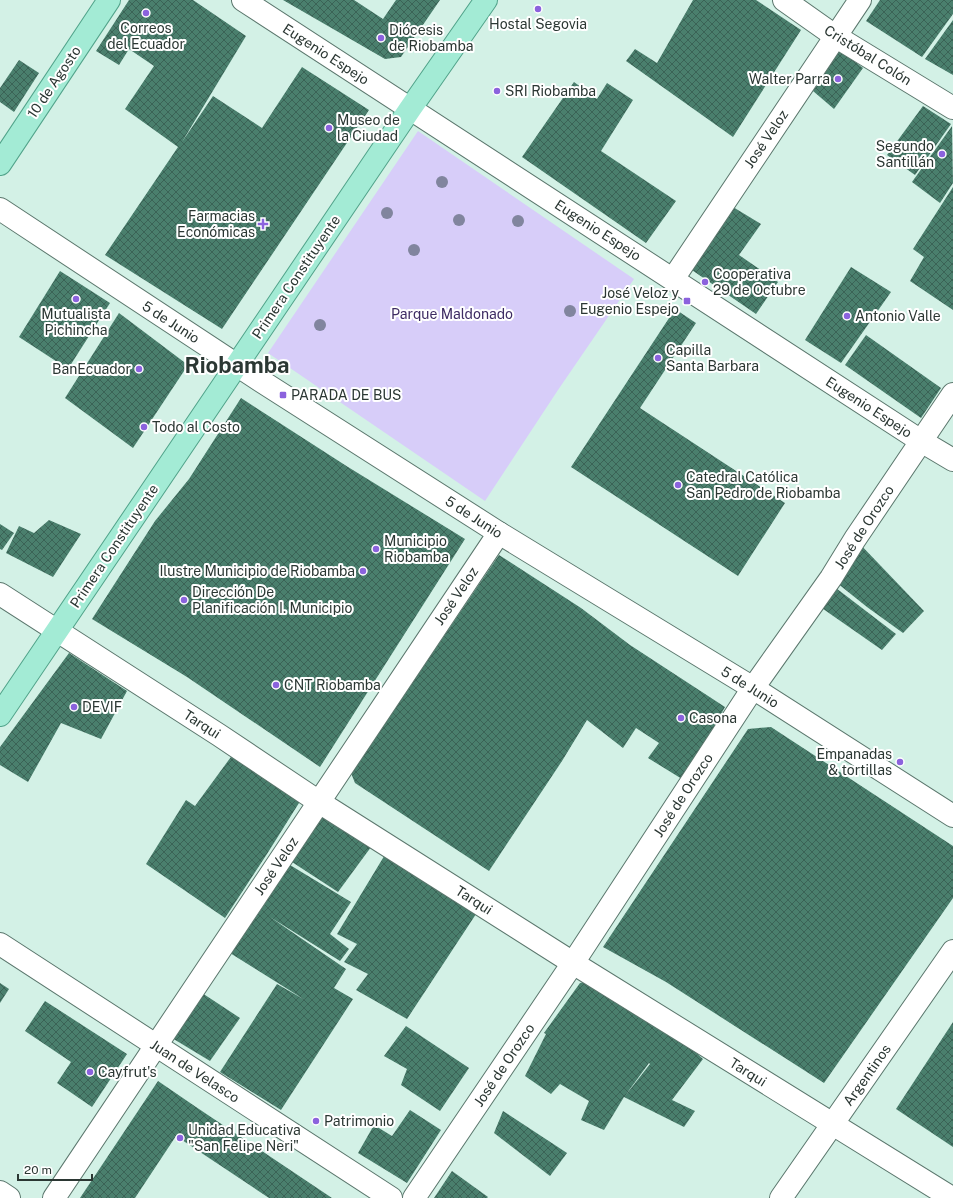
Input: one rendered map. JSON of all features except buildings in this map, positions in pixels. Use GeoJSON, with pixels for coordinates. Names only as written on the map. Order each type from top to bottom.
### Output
{"type":"FeatureCollection","features":[{"type":"Feature","properties":{"kind":"main road","name":"10 de Agosto"},"geometry":{"type":"LineString","coordinates":[[0,164],[109,0]]}},
{"type":"Feature","properties":{"kind":"main road","name":"Primera Constituyente"},"geometry":{"type":"LineString","coordinates":[[0,715],[410,108],[486,0]]}},
{"type":"Feature","properties":{"kind":"street","name":"Eugenio Espejo"},"geometry":{"type":"LineString","coordinates":[[243,0],[921,441],[953,460]]}},
{"type":"Feature","properties":{"kind":"street","name":"Cristóbal Colón"},"geometry":{"type":"LineString","coordinates":[[784,0],[836,36],[953,108]]}},
{"type":"Feature","properties":{"kind":"street","name":"José Veloz"},"geometry":{"type":"LineString","coordinates":[[673,279],[860,0]]}},
{"type":"Feature","properties":{"kind":"street","name":"5 de Junio"},"geometry":{"type":"LineString","coordinates":[[0,209],[236,365],[499,533],[753,688],[953,816]]}},
{"type":"Feature","properties":{"kind":"street","name":"José de Orozco"},"geometry":{"type":"LineString","coordinates":[[414,1198],[573,963],[753,688],[831,578],[854,539],[953,394]]}},
{"type":"Feature","properties":{"kind":"street","name":"José Veloz"},"geometry":{"type":"LineString","coordinates":[[54,1198],[499,533]]}},
{"type":"Feature","properties":{"kind":"street","name":"Tarqui"},"geometry":{"type":"LineString","coordinates":[[0,594],[219,735],[319,802],[573,963],[952,1198]]}},
{"type":"Feature","properties":{"kind":"street","name":"Juan de Velasco"},"geometry":{"type":"LineString","coordinates":[[0,944],[391,1198]]}},
{"type":"Feature","properties":{"kind":"street","name":"Argentinos"},"geometry":{"type":"LineString","coordinates":[[781,1198],[953,952]]}},
{"type":"Feature","properties":{"kind":"street"},"geometry":{"type":"LineString","coordinates":[[0,1192],[9,1198]]}},
{"type":"Feature","properties":{"kind":"green space","name":"Parque Maldonado"},"geometry":{"type":"Polygon","coordinates":[[[418,131],[634,279],[558,390],[485,501],[268,353],[418,131]]]}},
{"type":"Feature","properties":{"kind":"place","name":"Hostal Segovia"},"geometry":{"type":"Point","coordinates":[538,9]}},
{"type":"Feature","properties":{"kind":"place","name":"Correos del Ecuador"},"geometry":{"type":"Point","coordinates":[146,13]}},
{"type":"Feature","properties":{"kind":"place","name":"Diócesis de Riobamba"},"geometry":{"type":"Point","coordinates":[381,38]}},
{"type":"Feature","properties":{"kind":"place","name":"Walter Parra"},"geometry":{"type":"Point","coordinates":[838,79]}},
{"type":"Feature","properties":{"kind":"place","name":"SRI Riobamba"},"geometry":{"type":"Point","coordinates":[497,91]}},
{"type":"Feature","properties":{"kind":"place","name":"Museo de la Ciudad"},"geometry":{"type":"Point","coordinates":[329,128]}},
{"type":"Feature","properties":{"kind":"place","name":"Segundo Santillán"},"geometry":{"type":"Point","coordinates":[942,154]}},
{"type":"Feature","properties":{"kind":"place","name":"Farmacias Económicas"},"geometry":{"type":"Point","coordinates":[263,224]}},
{"type":"Feature","properties":{"kind":"place","name":"Cooperativa 29 de Octubre"},"geometry":{"type":"Point","coordinates":[705,282]}},
{"type":"Feature","properties":{"kind":"place","name":"Mutualista Pichincha"},"geometry":{"type":"Point","coordinates":[76,299]}},
{"type":"Feature","properties":{"kind":"place","name":"José Veloz y Eugenio Espejo"},"geometry":{"type":"Point","coordinates":[687,301]}},
{"type":"Feature","properties":{"kind":"place","name":"Antonio Valle"},"geometry":{"type":"Point","coordinates":[847,316]}},
{"type":"Feature","properties":{"kind":"place","name":"Capilla Santa Barbara"},"geometry":{"type":"Point","coordinates":[658,358]}},
{"type":"Feature","properties":{"kind":"place","name":"BanEcuador"},"geometry":{"type":"Point","coordinates":[139,369]}},
{"type":"Feature","properties":{"kind":"place","name":"PARADA DE BUS"},"geometry":{"type":"Point","coordinates":[283,395]}},
{"type":"Feature","properties":{"kind":"place","name":"Todo al Costo"},"geometry":{"type":"Point","coordinates":[144,427]}},
{"type":"Feature","properties":{"kind":"place","name":"Catedral Católica San Pedro de Riobamba"},"geometry":{"type":"Point","coordinates":[678,485]}},
{"type":"Feature","properties":{"kind":"place","name":"Municipio Riobamba"},"geometry":{"type":"Point","coordinates":[376,549]}},
{"type":"Feature","properties":{"kind":"place","name":"Ilustre Municipio de Riobamba"},"geometry":{"type":"Point","coordinates":[363,571]}},
{"type":"Feature","properties":{"kind":"place","name":"Dirección De Planificación I. Municipio"},"geometry":{"type":"Point","coordinates":[184,600]}},
{"type":"Feature","properties":{"kind":"place","name":"CNT Riobamba"},"geometry":{"type":"Point","coordinates":[276,685]}},
{"type":"Feature","properties":{"kind":"place","name":"DEVIF"},"geometry":{"type":"Point","coordinates":[74,707]}},
{"type":"Feature","properties":{"kind":"place","name":"Casona"},"geometry":{"type":"Point","coordinates":[681,718]}},
{"type":"Feature","properties":{"kind":"place","name":"Empanadas & tortillas"},"geometry":{"type":"Point","coordinates":[900,762]}},
{"type":"Feature","properties":{"kind":"place","name":"Cayfrut's"},"geometry":{"type":"Point","coordinates":[90,1072]}},
{"type":"Feature","properties":{"kind":"place","name":"Patrimonio"},"geometry":{"type":"Point","coordinates":[316,1121]}},
{"type":"Feature","properties":{"kind":"place","name":"Unidad Educativa \"San Felipe Neri\""},"geometry":{"type":"Point","coordinates":[180,1138]}},
{"type":"Feature","properties":{"kind":"district","name":"Riobamba"},"geometry":{"type":"Point","coordinates":[237,365]}}]}
